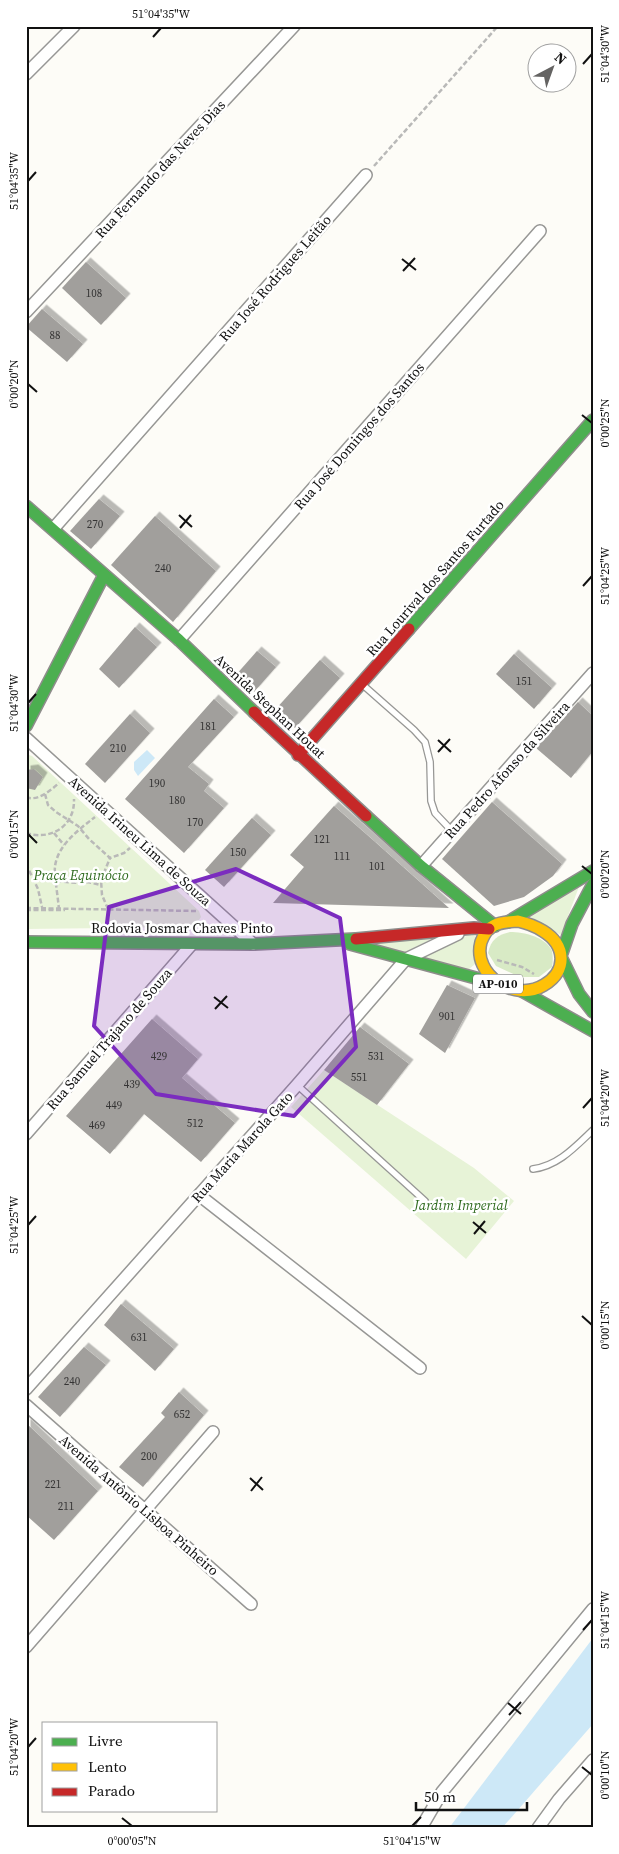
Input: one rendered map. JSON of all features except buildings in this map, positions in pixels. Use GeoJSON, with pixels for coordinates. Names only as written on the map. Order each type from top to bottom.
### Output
{"type":"FeatureCollection","features":[{"type":"Feature","properties":{"kind":"main road","name":"Rua Lourival dos Santos Furtado"},"geometry":{"type":"LineString","coordinates":[[298,755],[593,420]]}},
{"type":"Feature","properties":{"kind":"main road","name":"Avenida Stephan Houat"},"geometry":{"type":"LineString","coordinates":[[26,506],[179,640],[298,755],[492,927]]}},
{"type":"Feature","properties":{"kind":"main road"},"geometry":{"type":"LineString","coordinates":[[26,726],[104,574]]}},
{"type":"Feature","properties":{"kind":"main road"},"geometry":{"type":"LineString","coordinates":[[508,922],[593,871]]}},
{"type":"Feature","properties":{"kind":"main road"},"geometry":{"type":"LineString","coordinates":[[562,956],[572,924],[593,884]]}},
{"type":"Feature","properties":{"kind":"main road","name":"AP-010"},"geometry":{"type":"LineString","coordinates":[[562,956],[560,971],[548,983],[531,990],[510,989],[498,984],[486,971],[481,962],[479,946],[486,932],[492,927],[508,922],[518,921],[542,928],[553,939],[562,956],[579,994],[593,1012]]}},
{"type":"Feature","properties":{"kind":"main road","name":"Rodovia Josmar Chaves Pinto"},"geometry":{"type":"LineString","coordinates":[[26,942],[253,944],[337,941],[492,927]]}},
{"type":"Feature","properties":{"kind":"main road","name":"Rodovia Josmar Chaves Pinto"},"geometry":{"type":"LineString","coordinates":[[337,941],[498,984]]}},
{"type":"Feature","properties":{"kind":"main road","name":"AP-010"},"geometry":{"type":"LineString","coordinates":[[520,990],[593,1031]]}},
{"type":"Feature","properties":{"kind":"street"},"geometry":{"type":"LineString","coordinates":[[26,74],[74,26]]}},
{"type":"Feature","properties":{"kind":"street","name":"Rua Fernando das Neves Dias"},"geometry":{"type":"LineString","coordinates":[[26,312],[294,26]]}},
{"type":"Feature","properties":{"kind":"street","name":"Rua José Rodrigues Leitão"},"geometry":{"type":"LineString","coordinates":[[53,530],[366,175]]}},
{"type":"Feature","properties":{"kind":"street","name":"Rua José Domingos dos Santos"},"geometry":{"type":"LineString","coordinates":[[179,640],[540,231]]}},
{"type":"Feature","properties":{"kind":"street","name":"Rua Pedro Afonso da Silveira"},"geometry":{"type":"LineString","coordinates":[[421,866],[593,673]]}},
{"type":"Feature","properties":{"kind":"street","name":"Avenida Irineu Lima de Souza"},"geometry":{"type":"LineString","coordinates":[[26,738],[253,944]]}},
{"type":"Feature","properties":{"kind":"street","name":"Rua Maria Marola Gato"},"geometry":{"type":"LineString","coordinates":[[26,1389],[297,1085],[406,959],[474,928]]}},
{"type":"Feature","properties":{"kind":"street","name":"Rua Samuel Trajano de Souza"},"geometry":{"type":"LineString","coordinates":[[26,1134],[192,944]]}},
{"type":"Feature","properties":{"kind":"street"},"geometry":{"type":"LineString","coordinates":[[199,1195],[420,1368]]}},
{"type":"Feature","properties":{"kind":"street","name":"Avenida Antônio Lisboa Pinheiro"},"geometry":{"type":"LineString","coordinates":[[26,1406],[251,1604]]}},
{"type":"Feature","properties":{"kind":"street"},"geometry":{"type":"LineString","coordinates":[[26,1647],[213,1432]]}},
{"type":"Feature","properties":{"kind":"street"},"geometry":{"type":"LineString","coordinates":[[421,1828],[442,1792],[593,1609]]}},
{"type":"Feature","properties":{"kind":"street"},"geometry":{"type":"LineString","coordinates":[[538,1828],[559,1799],[593,1760]]}},
{"type":"Feature","properties":{"kind":"lane"},"geometry":{"type":"LineString","coordinates":[[361,684],[414,730],[425,742],[430,762],[432,802],[435,813],[452,831]]}},
{"type":"Feature","properties":{"kind":"lane"},"geometry":{"type":"LineString","coordinates":[[297,1085],[425,1201]]}},
{"type":"Feature","properties":{"kind":"lane"},"geometry":{"type":"LineString","coordinates":[[533,1170],[546,1167],[560,1159],[593,1130]]}},
{"type":"Feature","properties":{"kind":"path"},"geometry":{"type":"LineString","coordinates":[[366,175],[498,26]]}},
{"type":"Feature","properties":{"kind":"path"},"geometry":{"type":"LineString","coordinates":[[26,797],[30,798],[45,794],[60,782]]}},
{"type":"Feature","properties":{"kind":"path"},"geometry":{"type":"LineString","coordinates":[[45,794],[48,805],[80,828],[110,858]]}},
{"type":"Feature","properties":{"kind":"path"},"geometry":{"type":"LineString","coordinates":[[26,833],[48,835],[54,833],[69,820],[74,807],[74,795]]}},
{"type":"Feature","properties":{"kind":"path"},"geometry":{"type":"LineString","coordinates":[[59,910],[55,864],[64,845],[80,828],[96,816]]}},
{"type":"Feature","properties":{"kind":"path"},"geometry":{"type":"LineString","coordinates":[[54,833],[64,845]]}},
{"type":"Feature","properties":{"kind":"path"},"geometry":{"type":"LineString","coordinates":[[26,910],[109,909],[102,895],[101,880],[110,858],[124,853],[130,847]]}},
{"type":"Feature","properties":{"kind":"path"},"geometry":{"type":"LineString","coordinates":[[26,864],[38,889],[42,910]]}},
{"type":"Feature","properties":{"kind":"path"},"geometry":{"type":"LineString","coordinates":[[34,879],[78,883],[88,882],[101,885]]}},
{"type":"Feature","properties":{"kind":"highlighted area"},"geometry":{"type":"Polygon","coordinates":[[[236,869],[340,918],[356,1047],[294,1116],[156,1094],[94,1026],[109,907],[236,869]]]}},
{"type":"Feature","properties":{"kind":"green space","name":"Praça Equinócio"},"geometry":{"type":"Polygon","coordinates":[[[26,754],[32,756],[199,911],[201,917],[194,927],[26,929],[26,754]]]}},
{"type":"Feature","properties":{"kind":"green space"},"geometry":{"type":"Polygon","coordinates":[[[580,884],[561,935],[529,916],[580,884]]]}},
{"type":"Feature","properties":{"kind":"green space"},"geometry":{"type":"Polygon","coordinates":[[[510,932],[528,934],[545,942],[552,951],[552,967],[539,977],[520,977],[496,966],[488,953],[489,948],[496,938],[510,932]]]}},
{"type":"Feature","properties":{"kind":"green space"},"geometry":{"type":"Polygon","coordinates":[[[471,934],[476,937],[475,964],[467,971],[420,956],[471,934]]]}},
{"type":"Feature","properties":{"kind":"green space"},"geometry":{"type":"Polygon","coordinates":[[[436,937],[405,952],[367,944],[436,937]]]}},
{"type":"Feature","properties":{"kind":"green space","name":"Jardim Imperial"},"geometry":{"type":"Polygon","coordinates":[[[324,1070],[474,1168],[514,1201],[466,1259],[291,1107],[324,1070]]]}},
{"type":"Feature","properties":{"kind":"water"},"geometry":{"type":"Polygon","coordinates":[[[147,750],[155,758],[138,776],[134,770],[134,762],[147,750]]]}},
{"type":"Feature","properties":{"kind":"water"},"geometry":{"type":"Polygon","coordinates":[[[593,1638],[593,1724],[502,1828],[449,1828],[593,1638]]]}},
{"type":"Feature","properties":{"kind":"traffic: fast"},"geometry":{"type":"LineString","coordinates":[[409,629],[593,420]]}},
{"type":"Feature","properties":{"kind":"traffic: fast"},"geometry":{"type":"LineString","coordinates":[[26,506],[179,640],[254,712]]}},
{"type":"Feature","properties":{"kind":"traffic: fast"},"geometry":{"type":"LineString","coordinates":[[26,726],[104,575]]}},
{"type":"Feature","properties":{"kind":"traffic: fast"},"geometry":{"type":"LineString","coordinates":[[366,816],[421,866],[495,926]]}},
{"type":"Feature","properties":{"kind":"traffic: fast"},"geometry":{"type":"LineString","coordinates":[[508,922],[593,871]]}},
{"type":"Feature","properties":{"kind":"traffic: fast"},"geometry":{"type":"LineString","coordinates":[[562,953],[572,924],[593,884]]}},
{"type":"Feature","properties":{"kind":"traffic: fast"},"geometry":{"type":"LineString","coordinates":[[26,942],[253,944],[356,939]]}},
{"type":"Feature","properties":{"kind":"traffic: fast"},"geometry":{"type":"LineString","coordinates":[[350,944],[498,984]]}},
{"type":"Feature","properties":{"kind":"traffic: fast"},"geometry":{"type":"LineString","coordinates":[[562,959],[579,994],[593,1012]]}},
{"type":"Feature","properties":{"kind":"traffic: fast"},"geometry":{"type":"LineString","coordinates":[[520,990],[593,1031]]}},
{"type":"Feature","properties":{"kind":"traffic: slow"},"geometry":{"type":"LineString","coordinates":[[518,921],[543,931],[551,937],[560,951],[561,958],[557,973],[544,985],[533,990],[521,991],[498,983],[489,975],[483,965],[480,954],[481,942],[488,930],[499,924],[518,921]]}},
{"type":"Feature","properties":{"kind":"traffic: jam"},"geometry":{"type":"LineString","coordinates":[[298,755],[409,629]]}},
{"type":"Feature","properties":{"kind":"traffic: jam"},"geometry":{"type":"LineString","coordinates":[[254,712],[366,816]]}},
{"type":"Feature","properties":{"kind":"traffic: jam"},"geometry":{"type":"LineString","coordinates":[[356,939],[474,928],[489,929]]}}]}
